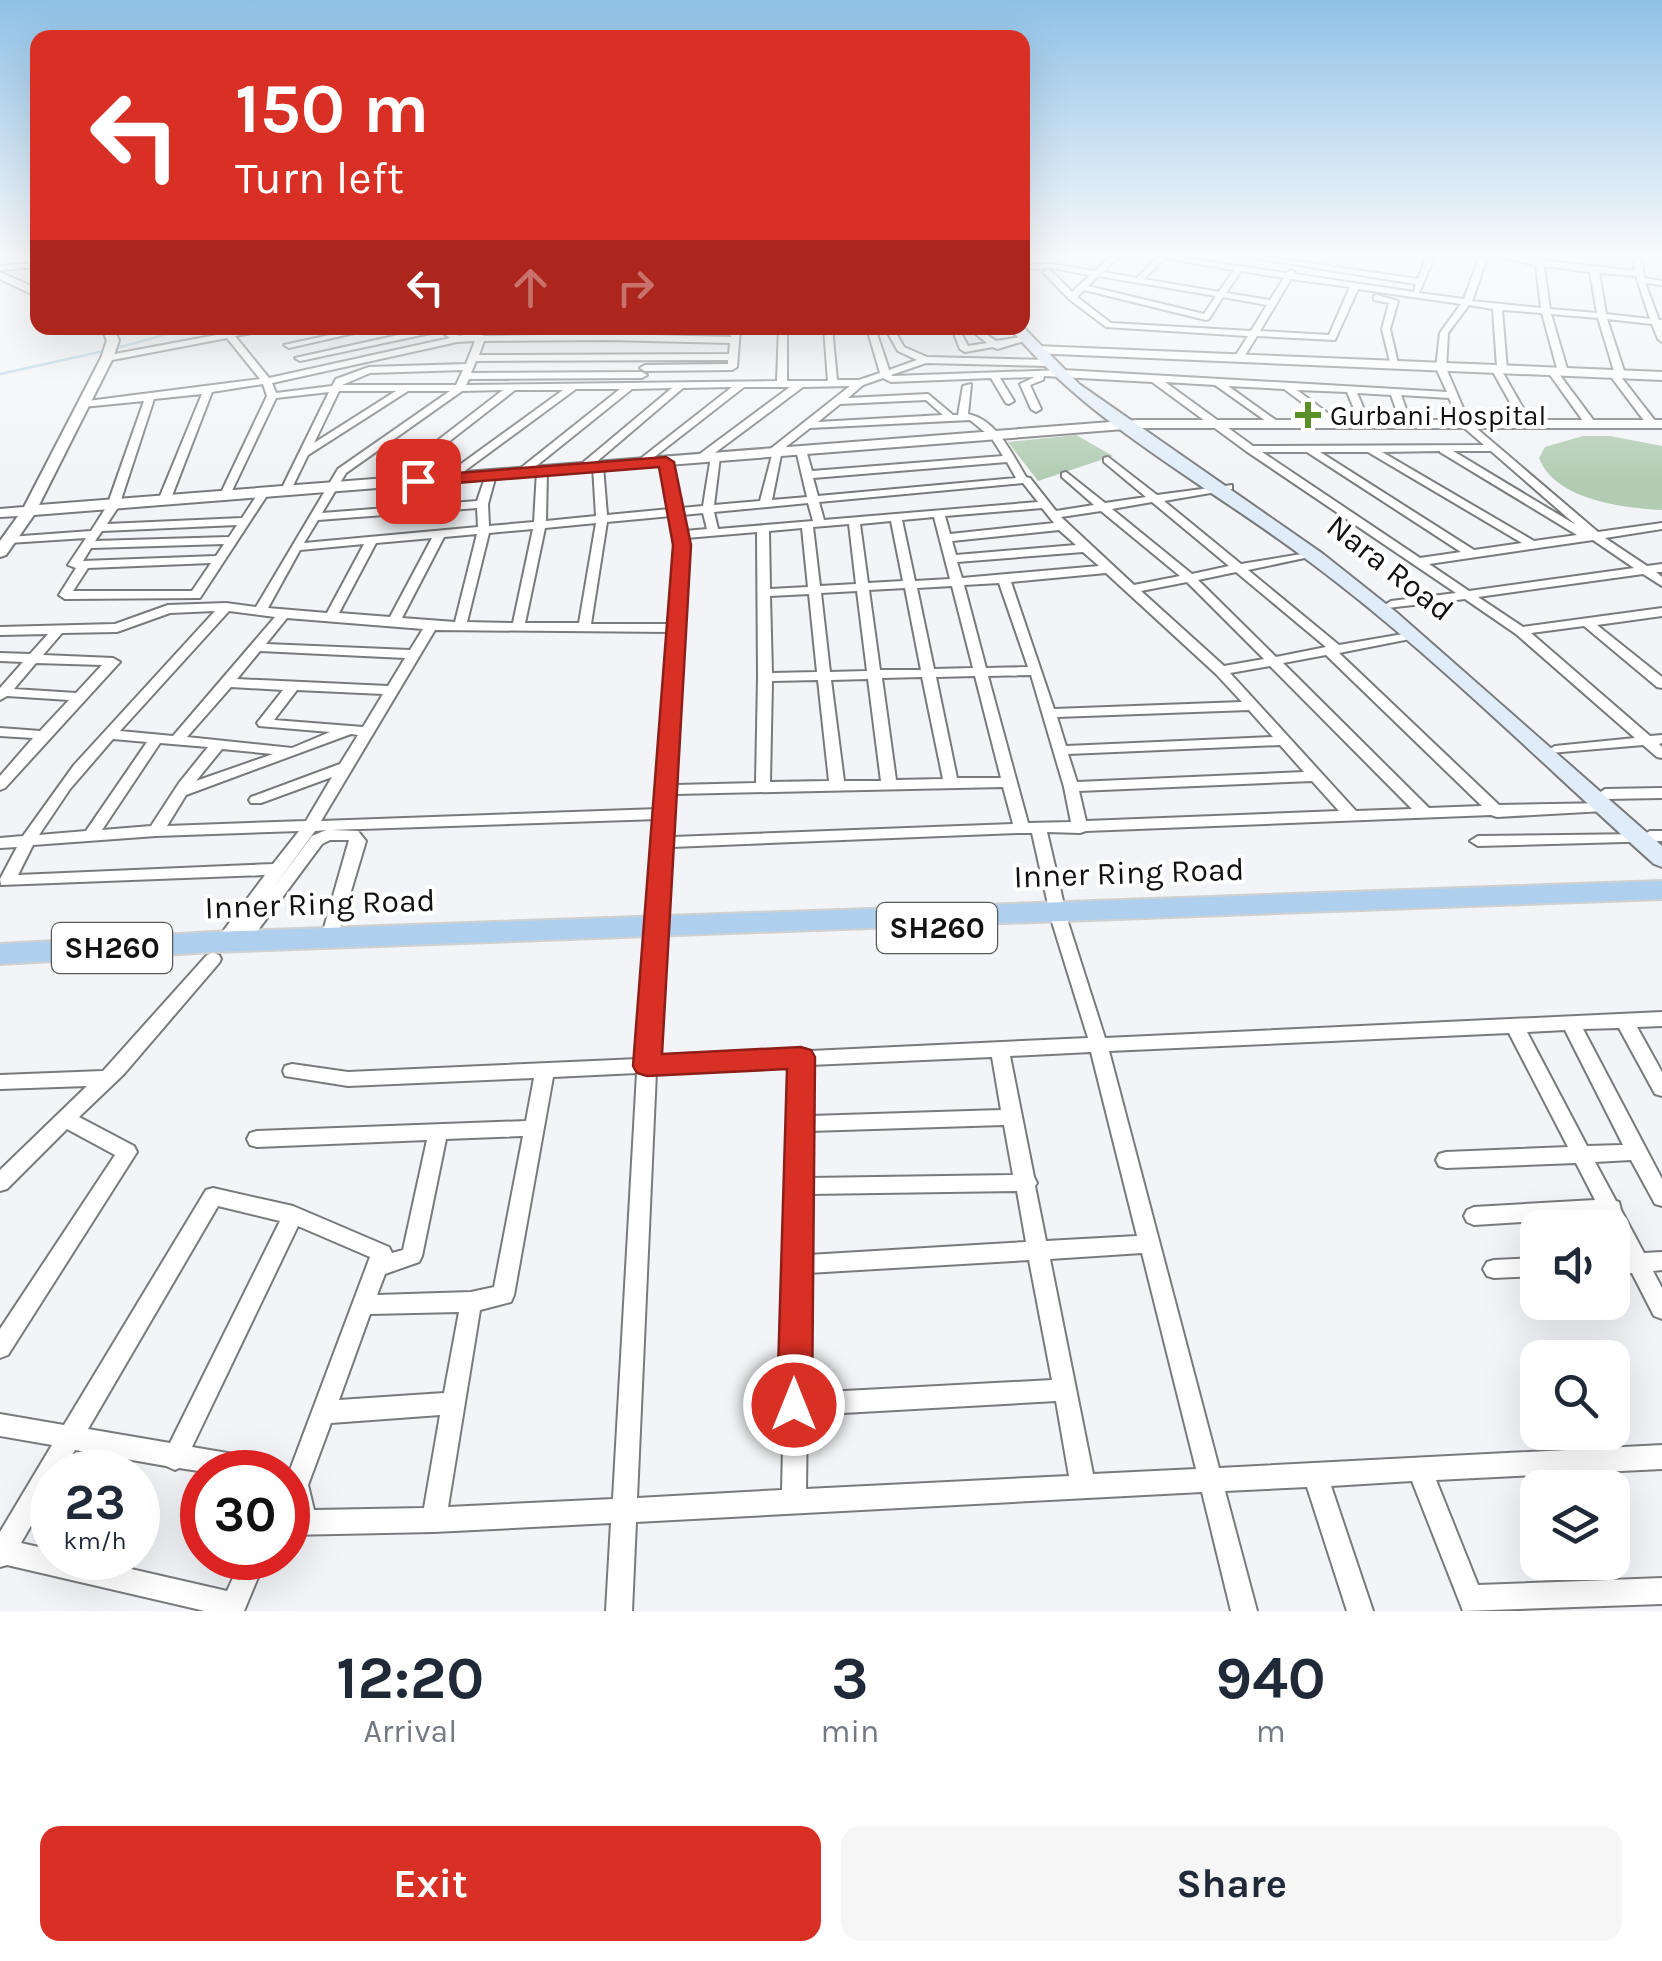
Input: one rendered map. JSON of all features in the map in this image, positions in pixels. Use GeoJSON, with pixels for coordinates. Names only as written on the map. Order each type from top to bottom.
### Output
{"type":"FeatureCollection","features":[{"type":"Feature","properties":{"kind":"highway","name":"Inner Ring Road"},"geometry":{"type":"LineString","coordinates":[[0,954],[594,940],[1662,890]]}},
{"type":"Feature","properties":{"kind":"highway","name":"Inner Ring Road"},"geometry":{"type":"LineString","coordinates":[[1060,916],[1662,900]]}},
{"type":"Feature","properties":{"kind":"highway","name":"Inner Ring Road"},"geometry":{"type":"LineString","coordinates":[[0,966],[329,938],[656,935]]}},
{"type":"Feature","properties":{"kind":"main road","name":"Nara Road"},"geometry":{"type":"LineString","coordinates":[[1027,339],[1056,371],[1391,605],[1555,750],[1604,800]]}},
{"type":"Feature","properties":{"kind":"main road","name":"Nara Road"},"geometry":{"type":"LineString","coordinates":[[1223,488],[1410,635],[1654,840],[1662,858]]}},
{"type":"Feature","properties":{"kind":"street"},"geometry":{"type":"LineString","coordinates":[[1239,358],[1254,333]]}},
{"type":"Feature","properties":{"kind":"street"},"geometry":{"type":"LineString","coordinates":[[1258,333],[1334,337],[1335,333]]}},
{"type":"Feature","properties":{"kind":"street"},"geometry":{"type":"LineString","coordinates":[[1387,333],[1396,366]]}},
{"type":"Feature","properties":{"kind":"street"},"geometry":{"type":"LineString","coordinates":[[1445,333],[1441,368],[1464,422],[1590,535]]}},
{"type":"Feature","properties":{"kind":"street"},"geometry":{"type":"LineString","coordinates":[[1498,333],[1500,370],[1526,422]]}},
{"type":"Feature","properties":{"kind":"street"},"geometry":{"type":"LineString","coordinates":[[1550,333],[1558,372],[1590,423]]}},
{"type":"Feature","properties":{"kind":"street"},"geometry":{"type":"LineString","coordinates":[[1606,333],[1617,374],[1657,424]]}},
{"type":"Feature","properties":{"kind":"street"},"geometry":{"type":"LineString","coordinates":[[99,335],[99,354],[75,411],[14,512],[3,540],[244,522]]}},
{"type":"Feature","properties":{"kind":"street"},"geometry":{"type":"LineString","coordinates":[[75,411],[99,354],[113,340],[110,335]]}},
{"type":"Feature","properties":{"kind":"street"},"geometry":{"type":"LineString","coordinates":[[99,354],[229,335]]}},
{"type":"Feature","properties":{"kind":"street"},"geometry":{"type":"LineString","coordinates":[[311,371],[285,340],[321,335]]}},
{"type":"Feature","properties":{"kind":"street"},"geometry":{"type":"LineString","coordinates":[[300,358],[408,335]]}},
{"type":"Feature","properties":{"kind":"street"},"geometry":{"type":"LineString","coordinates":[[452,335],[458,339],[570,335]]}},
{"type":"Feature","properties":{"kind":"street"},"geometry":{"type":"LineString","coordinates":[[75,411],[267,381],[476,335]]}},
{"type":"Feature","properties":{"kind":"street"},"geometry":{"type":"LineString","coordinates":[[528,338],[536,335]]}},
{"type":"Feature","properties":{"kind":"street"},"geometry":{"type":"LineString","coordinates":[[521,472],[640,374],[655,335]]}},
{"type":"Feature","properties":{"kind":"street"},"geometry":{"type":"LineString","coordinates":[[679,335],[735,340]]}},
{"type":"Feature","properties":{"kind":"street"},"geometry":{"type":"LineString","coordinates":[[272,396],[333,389],[572,387],[640,374],[732,367],[735,335]]}},
{"type":"Feature","properties":{"kind":"street"},"geometry":{"type":"LineString","coordinates":[[782,384],[783,335]]}},
{"type":"Feature","properties":{"kind":"street"},"geometry":{"type":"LineString","coordinates":[[829,335],[833,384]]}},
{"type":"Feature","properties":{"kind":"street"},"geometry":{"type":"LineString","coordinates":[[873,335],[889,377]]}},
{"type":"Feature","properties":{"kind":"street"},"geometry":{"type":"LineString","coordinates":[[893,335],[901,349],[925,360],[1156,380],[1453,395]]}},
{"type":"Feature","properties":{"kind":"street"},"geometry":{"type":"LineString","coordinates":[[958,335],[964,348],[1027,339],[1239,358],[1662,376]]}},
{"type":"Feature","properties":{"kind":"street"},"geometry":{"type":"LineString","coordinates":[[982,335],[997,346]]}},
{"type":"Feature","properties":{"kind":"street"},"geometry":{"type":"LineString","coordinates":[[224,336],[267,381],[272,396],[224,497]]}},
{"type":"Feature","properties":{"kind":"street"},"geometry":{"type":"LineString","coordinates":[[260,612],[342,471],[460,388],[481,339]]}},
{"type":"Feature","properties":{"kind":"street"},"geometry":{"type":"LineString","coordinates":[[879,399],[889,377],[925,360]]}},
{"type":"Feature","properties":{"kind":"street"},"geometry":{"type":"LineString","coordinates":[[469,367],[640,374]]}},
{"type":"Feature","properties":{"kind":"street"},"geometry":{"type":"LineString","coordinates":[[285,492],[338,381],[369,370],[469,367],[640,374],[680,386],[860,383],[889,377],[996,377],[1056,371]]}},
{"type":"Feature","properties":{"kind":"street"},"geometry":{"type":"LineString","coordinates":[[1036,409],[1024,384],[1056,371]]}},
{"type":"Feature","properties":{"kind":"street"},"geometry":{"type":"LineString","coordinates":[[996,377],[1009,402]]}},
{"type":"Feature","properties":{"kind":"street"},"geometry":{"type":"LineString","coordinates":[[1156,380],[1250,449],[1521,630],[1654,740],[1662,754]]}},
{"type":"Feature","properties":{"kind":"street"},"geometry":{"type":"LineString","coordinates":[[765,504],[776,452],[860,383]]}},
{"type":"Feature","properties":{"kind":"street"},"geometry":{"type":"LineString","coordinates":[[1217,383],[1273,423]]}},
{"type":"Feature","properties":{"kind":"street"},"geometry":{"type":"LineString","coordinates":[[708,458],[800,384]]}},
{"type":"Feature","properties":{"kind":"street"},"geometry":{"type":"LineString","coordinates":[[640,463],[740,385]]}},
{"type":"Feature","properties":{"kind":"street"},"geometry":{"type":"LineString","coordinates":[[590,467],[680,386]]}},
{"type":"Feature","properties":{"kind":"street"},"geometry":{"type":"LineString","coordinates":[[963,416],[968,386]]}},
{"type":"Feature","properties":{"kind":"street"},"geometry":{"type":"LineString","coordinates":[[1286,386],[1334,423]]}},
{"type":"Feature","properties":{"kind":"street"},"geometry":{"type":"LineString","coordinates":[[448,478],[572,387]]}},
{"type":"Feature","properties":{"kind":"street"},"geometry":{"type":"LineString","coordinates":[[302,456],[407,388]]}},
{"type":"Feature","properties":{"kind":"street"},"geometry":{"type":"LineString","coordinates":[[389,483],[512,388]]}},
{"type":"Feature","properties":{"kind":"street"},"geometry":{"type":"LineString","coordinates":[[164,502],[208,390]]}},
{"type":"Feature","properties":{"kind":"street"},"geometry":{"type":"LineString","coordinates":[[1351,390],[1365,423]]}},
{"type":"Feature","properties":{"kind":"street"},"geometry":{"type":"LineString","coordinates":[[1395,392],[1406,423]]}},
{"type":"Feature","properties":{"kind":"street"},"geometry":{"type":"LineString","coordinates":[[150,398],[112,506],[74,565],[219,559]]}},
{"type":"Feature","properties":{"kind":"street"},"geometry":{"type":"LineString","coordinates":[[837,402],[933,398],[949,416]]}},
{"type":"Feature","properties":{"kind":"street"},"geometry":{"type":"LineString","coordinates":[[807,425],[963,416],[980,421],[995,435],[1022,480]]}},
{"type":"Feature","properties":{"kind":"street"},"geometry":{"type":"LineString","coordinates":[[14,512],[1131,424],[1657,424]]}},
{"type":"Feature","properties":{"kind":"street"},"geometry":{"type":"LineString","coordinates":[[1441,448],[1662,582]]}},
{"type":"Feature","properties":{"kind":"street"},"geometry":{"type":"LineString","coordinates":[[1250,449],[1494,448]]}},
{"type":"Feature","properties":{"kind":"street"},"geometry":{"type":"LineString","coordinates":[[801,450],[811,500],[814,590],[837,786]]}},
{"type":"Feature","properties":{"kind":"street"},"geometry":{"type":"LineString","coordinates":[[1372,450],[1530,544]]}},
{"type":"Feature","properties":{"kind":"street"},"geometry":{"type":"LineString","coordinates":[[1312,451],[1472,554]]}},
{"type":"Feature","properties":{"kind":"street"},"geometry":{"type":"LineString","coordinates":[[708,458],[708,509],[713,532]]}},
{"type":"Feature","properties":{"kind":"street"},"geometry":{"type":"LineString","coordinates":[[806,475],[1010,459]]}},
{"type":"Feature","properties":{"kind":"street"},"geometry":{"type":"LineString","coordinates":[[1108,460],[1242,568],[1333,650],[1498,812]]}},
{"type":"Feature","properties":{"kind":"street"},"geometry":{"type":"LineString","coordinates":[[620,1611],[647,1066],[665,842],[681,536],[666,462]]}},
{"type":"Feature","properties":{"kind":"street"},"geometry":{"type":"LineString","coordinates":[[584,629],[602,519],[590,467]]}},
{"type":"Feature","properties":{"kind":"street"},"geometry":{"type":"LineString","coordinates":[[518,627],[540,524],[542,471]]}},
{"type":"Feature","properties":{"kind":"street"},"geometry":{"type":"LineString","coordinates":[[460,626],[484,530],[482,504],[491,475]]}},
{"type":"Feature","properties":{"kind":"street"},"geometry":{"type":"LineString","coordinates":[[1066,476],[1191,579],[1426,814]]}},
{"type":"Feature","properties":{"kind":"street"},"geometry":{"type":"LineString","coordinates":[[296,547],[1026,480],[1052,516],[1084,548],[1222,671],[1352,816]]}},
{"type":"Feature","properties":{"kind":"street"},"geometry":{"type":"LineString","coordinates":[[945,538],[1223,488]]}},
{"type":"Feature","properties":{"kind":"street"},"geometry":{"type":"LineString","coordinates":[[85,564],[64,595],[196,595],[262,494]]}},
{"type":"Feature","properties":{"kind":"street"},"geometry":{"type":"LineString","coordinates":[[314,517],[482,504]]}},
{"type":"Feature","properties":{"kind":"street"},"geometry":{"type":"LineString","coordinates":[[681,536],[939,514],[1052,516]]}},
{"type":"Feature","properties":{"kind":"street"},"geometry":{"type":"LineString","coordinates":[[939,514],[1009,782],[1060,916],[1098,1043],[1244,1611]]}},
{"type":"Feature","properties":{"kind":"street"},"geometry":{"type":"LineString","coordinates":[[896,518],[951,783]]}},
{"type":"Feature","properties":{"kind":"street"},"geometry":{"type":"LineString","coordinates":[[854,521],[889,785]]}},
{"type":"Feature","properties":{"kind":"street"},"geometry":{"type":"LineString","coordinates":[[1422,561],[1662,526]]}},
{"type":"Feature","properties":{"kind":"street"},"geometry":{"type":"LineString","coordinates":[[763,528],[763,787]]}},
{"type":"Feature","properties":{"kind":"street"},"geometry":{"type":"LineString","coordinates":[[93,536],[232,540]]}},
{"type":"Feature","properties":{"kind":"street"},"geometry":{"type":"LineString","coordinates":[[395,620],[440,536]]}},
{"type":"Feature","properties":{"kind":"street"},"geometry":{"type":"LineString","coordinates":[[332,614],[372,540]]}},
{"type":"Feature","properties":{"kind":"street"},"geometry":{"type":"LineString","coordinates":[[952,559],[1084,548]]}},
{"type":"Feature","properties":{"kind":"street"},"geometry":{"type":"LineString","coordinates":[[1133,589],[1310,554]]}},
{"type":"Feature","properties":{"kind":"street"},"geometry":{"type":"LineString","coordinates":[[1391,605],[1662,568]]}},
{"type":"Feature","properties":{"kind":"street"},"geometry":{"type":"LineString","coordinates":[[762,593],[1108,570]]}},
{"type":"Feature","properties":{"kind":"street"},"geometry":{"type":"LineString","coordinates":[[1004,579],[1051,713],[1080,828]]}},
{"type":"Feature","properties":{"kind":"street"},"geometry":{"type":"LineString","coordinates":[[0,631],[116,628],[168,609],[226,607],[431,626],[676,628]]}},
{"type":"Feature","properties":{"kind":"street"},"geometry":{"type":"LineString","coordinates":[[226,607],[82,763],[25,842],[7,881],[278,869]]}},
{"type":"Feature","properties":{"kind":"street"},"geometry":{"type":"LineString","coordinates":[[177,740],[283,615]]}},
{"type":"Feature","properties":{"kind":"street"},"geometry":{"type":"LineString","coordinates":[[1521,630],[1660,615]]}},
{"type":"Feature","properties":{"kind":"street"},"geometry":{"type":"LineString","coordinates":[[1586,622],[1662,684]]}},
{"type":"Feature","properties":{"kind":"street"},"geometry":{"type":"LineString","coordinates":[[226,947],[309,828],[431,626]]}},
{"type":"Feature","properties":{"kind":"street"},"geometry":{"type":"LineString","coordinates":[[1,694],[58,630]]}},
{"type":"Feature","properties":{"kind":"street"},"geometry":{"type":"LineString","coordinates":[[1222,671],[1410,635]]}},
{"type":"Feature","properties":{"kind":"street"},"geometry":{"type":"LineString","coordinates":[[257,647],[413,654]]}},
{"type":"Feature","properties":{"kind":"street"},"geometry":{"type":"LineString","coordinates":[[0,657],[113,662],[0,785]]}},
{"type":"Feature","properties":{"kind":"street"},"geometry":{"type":"LineString","coordinates":[[765,677],[1036,671]]}},
{"type":"Feature","properties":{"kind":"street"},"geometry":{"type":"LineString","coordinates":[[227,683],[392,690]]}},
{"type":"Feature","properties":{"kind":"street"},"geometry":{"type":"LineString","coordinates":[[245,747],[293,686]]}},
{"type":"Feature","properties":{"kind":"street"},"geometry":{"type":"LineString","coordinates":[[1,694],[80,697]]}},
{"type":"Feature","properties":{"kind":"street"},"geometry":{"type":"LineString","coordinates":[[1051,713],[1252,706]]}},
{"type":"Feature","properties":{"kind":"street"},"geometry":{"type":"LineString","coordinates":[[264,723],[367,731]]}},
{"type":"Feature","properties":{"kind":"street"},"geometry":{"type":"LineString","coordinates":[[182,792],[350,730]]}},
{"type":"Feature","properties":{"kind":"street"},"geometry":{"type":"LineString","coordinates":[[0,732],[44,735]]}},
{"type":"Feature","properties":{"kind":"street"},"geometry":{"type":"LineString","coordinates":[[110,734],[294,752]]}},
{"type":"Feature","properties":{"kind":"street"},"geometry":{"type":"LineString","coordinates":[[90,837],[155,740]]}},
{"type":"Feature","properties":{"kind":"street"},"geometry":{"type":"LineString","coordinates":[[1060,750],[1283,740]]}},
{"type":"Feature","properties":{"kind":"street"},"geometry":{"type":"LineString","coordinates":[[1555,750],[1654,740]]}},
{"type":"Feature","properties":{"kind":"street"},"geometry":{"type":"LineString","coordinates":[[156,831],[218,744]]}},
{"type":"Feature","properties":{"kind":"street"},"geometry":{"type":"LineString","coordinates":[[256,800],[346,767]]}},
{"type":"Feature","properties":{"kind":"street"},"geometry":{"type":"LineString","coordinates":[[1071,787],[1316,776]]}},
{"type":"Feature","properties":{"kind":"street"},"geometry":{"type":"LineString","coordinates":[[668,790],[1009,782]]}},
{"type":"Feature","properties":{"kind":"street"},"geometry":{"type":"LineString","coordinates":[[665,842],[1498,812],[1662,793]]}},
{"type":"Feature","properties":{"kind":"street"},"geometry":{"type":"LineString","coordinates":[[0,843],[156,831],[666,814]]}},
{"type":"Feature","properties":{"kind":"street"},"geometry":{"type":"LineString","coordinates":[[0,1183],[108,1078],[318,840],[328,835],[354,835],[358,841],[329,938]]}},
{"type":"Feature","properties":{"kind":"street"},"geometry":{"type":"LineString","coordinates":[[1478,840],[1654,840]]}},
{"type":"Feature","properties":{"kind":"street"},"geometry":{"type":"LineString","coordinates":[[292,1071],[348,1079],[1662,1019]]}},
{"type":"Feature","properties":{"kind":"street"},"geometry":{"type":"LineString","coordinates":[[1624,1020],[1662,1088]]}},
{"type":"Feature","properties":{"kind":"street"},"geometry":{"type":"LineString","coordinates":[[1570,1022],[1662,1198]]}},
{"type":"Feature","properties":{"kind":"street"},"geometry":{"type":"LineString","coordinates":[[1514,1025],[1662,1309]]}},
{"type":"Feature","properties":{"kind":"street"},"geometry":{"type":"LineString","coordinates":[[1000,1048],[1083,1485]]}},
{"type":"Feature","properties":{"kind":"street"},"geometry":{"type":"LineString","coordinates":[[794,1501],[801,1057]]}},
{"type":"Feature","properties":{"kind":"street"},"geometry":{"type":"LineString","coordinates":[[361,1305],[471,1302],[503,1295],[545,1071]]}},
{"type":"Feature","properties":{"kind":"street"},"geometry":{"type":"LineString","coordinates":[[0,1082],[108,1078]]}},
{"type":"Feature","properties":{"kind":"street"},"geometry":{"type":"LineString","coordinates":[[801,1124],[1013,1117]]}},
{"type":"Feature","properties":{"kind":"street"},"geometry":{"type":"LineString","coordinates":[[0,1348],[127,1152],[65,1119]]}},
{"type":"Feature","properties":{"kind":"street"},"geometry":{"type":"LineString","coordinates":[[257,1140],[535,1128]]}},
{"type":"Feature","properties":{"kind":"street"},"geometry":{"type":"LineString","coordinates":[[377,1266],[412,1256],[438,1132]]}},
{"type":"Feature","properties":{"kind":"street"},"geometry":{"type":"LineString","coordinates":[[1446,1160],[1637,1152]]}},
{"type":"Feature","properties":{"kind":"street"},"geometry":{"type":"LineString","coordinates":[[798,1186],[1027,1183]]}},
{"type":"Feature","properties":{"kind":"street"},"geometry":{"type":"LineString","coordinates":[[244,1580],[232,1608],[1,1553],[213,1196],[293,1214],[382,1254],[326,1412],[308,1450]]}},
{"type":"Feature","properties":{"kind":"street"},"geometry":{"type":"LineString","coordinates":[[1474,1216],[1612,1208]]}},
{"type":"Feature","properties":{"kind":"street"},"geometry":{"type":"LineString","coordinates":[[175,1458],[293,1214]]}},
{"type":"Feature","properties":{"kind":"street"},"geometry":{"type":"LineString","coordinates":[[795,1265],[1148,1244]]}},
{"type":"Feature","properties":{"kind":"street"},"geometry":{"type":"LineString","coordinates":[[1630,1264],[1662,1261]]}},
{"type":"Feature","properties":{"kind":"street"},"geometry":{"type":"LineString","coordinates":[[1494,1269],[1520,1268]]}},
{"type":"Feature","properties":{"kind":"street"},"geometry":{"type":"LineString","coordinates":[[434,1520],[471,1302]]}},
{"type":"Feature","properties":{"kind":"street"},"geometry":{"type":"LineString","coordinates":[[794,1405],[1066,1390]]}},
{"type":"Feature","properties":{"kind":"street"},"geometry":{"type":"LineString","coordinates":[[326,1412],[454,1403]]}},
{"type":"Feature","properties":{"kind":"street"},"geometry":{"type":"LineString","coordinates":[[0,1425],[180,1459]]}},
{"type":"Feature","properties":{"kind":"street"},"geometry":{"type":"LineString","coordinates":[[310,1522],[624,1511],[1662,1457]]}},
{"type":"Feature","properties":{"kind":"street"},"geometry":{"type":"LineString","coordinates":[[1419,1468],[1474,1605],[1662,1591]]}},
{"type":"Feature","properties":{"kind":"street"},"geometry":{"type":"LineString","coordinates":[[1315,1474],[1360,1611]]}},
{"type":"Feature","properties":{"kind":"green space"},"geometry":{"type":"Polygon","coordinates":[[[1076,435],[1113,456],[1038,481],[1008,442],[1076,435]]]}},
{"type":"Feature","properties":{"kind":"green space"},"geometry":{"type":"Polygon","coordinates":[[[1583,436],[1610,436],[1662,446],[1662,510],[1610,504],[1559,484],[1539,458],[1545,447],[1583,436]]]}},
{"type":"Feature","properties":{"kind":"waterway"},"geometry":{"type":"LineString","coordinates":[[113,349],[164,335]]}},
{"type":"Feature","properties":{"kind":"waterway"},"geometry":{"type":"LineString","coordinates":[[0,374],[104,351]]}},
{"type":"Feature","properties":{"kind":"place","name":"Gurbani Hospital"},"geometry":{"type":"Point","coordinates":[1308,415]}},
{"type":"Feature","properties":{"kind":"route"},"geometry":{"type":"LineString","coordinates":[[418,481],[666,462],[682,545],[647,1066],[801,1057],[794,1405]]}}]}
